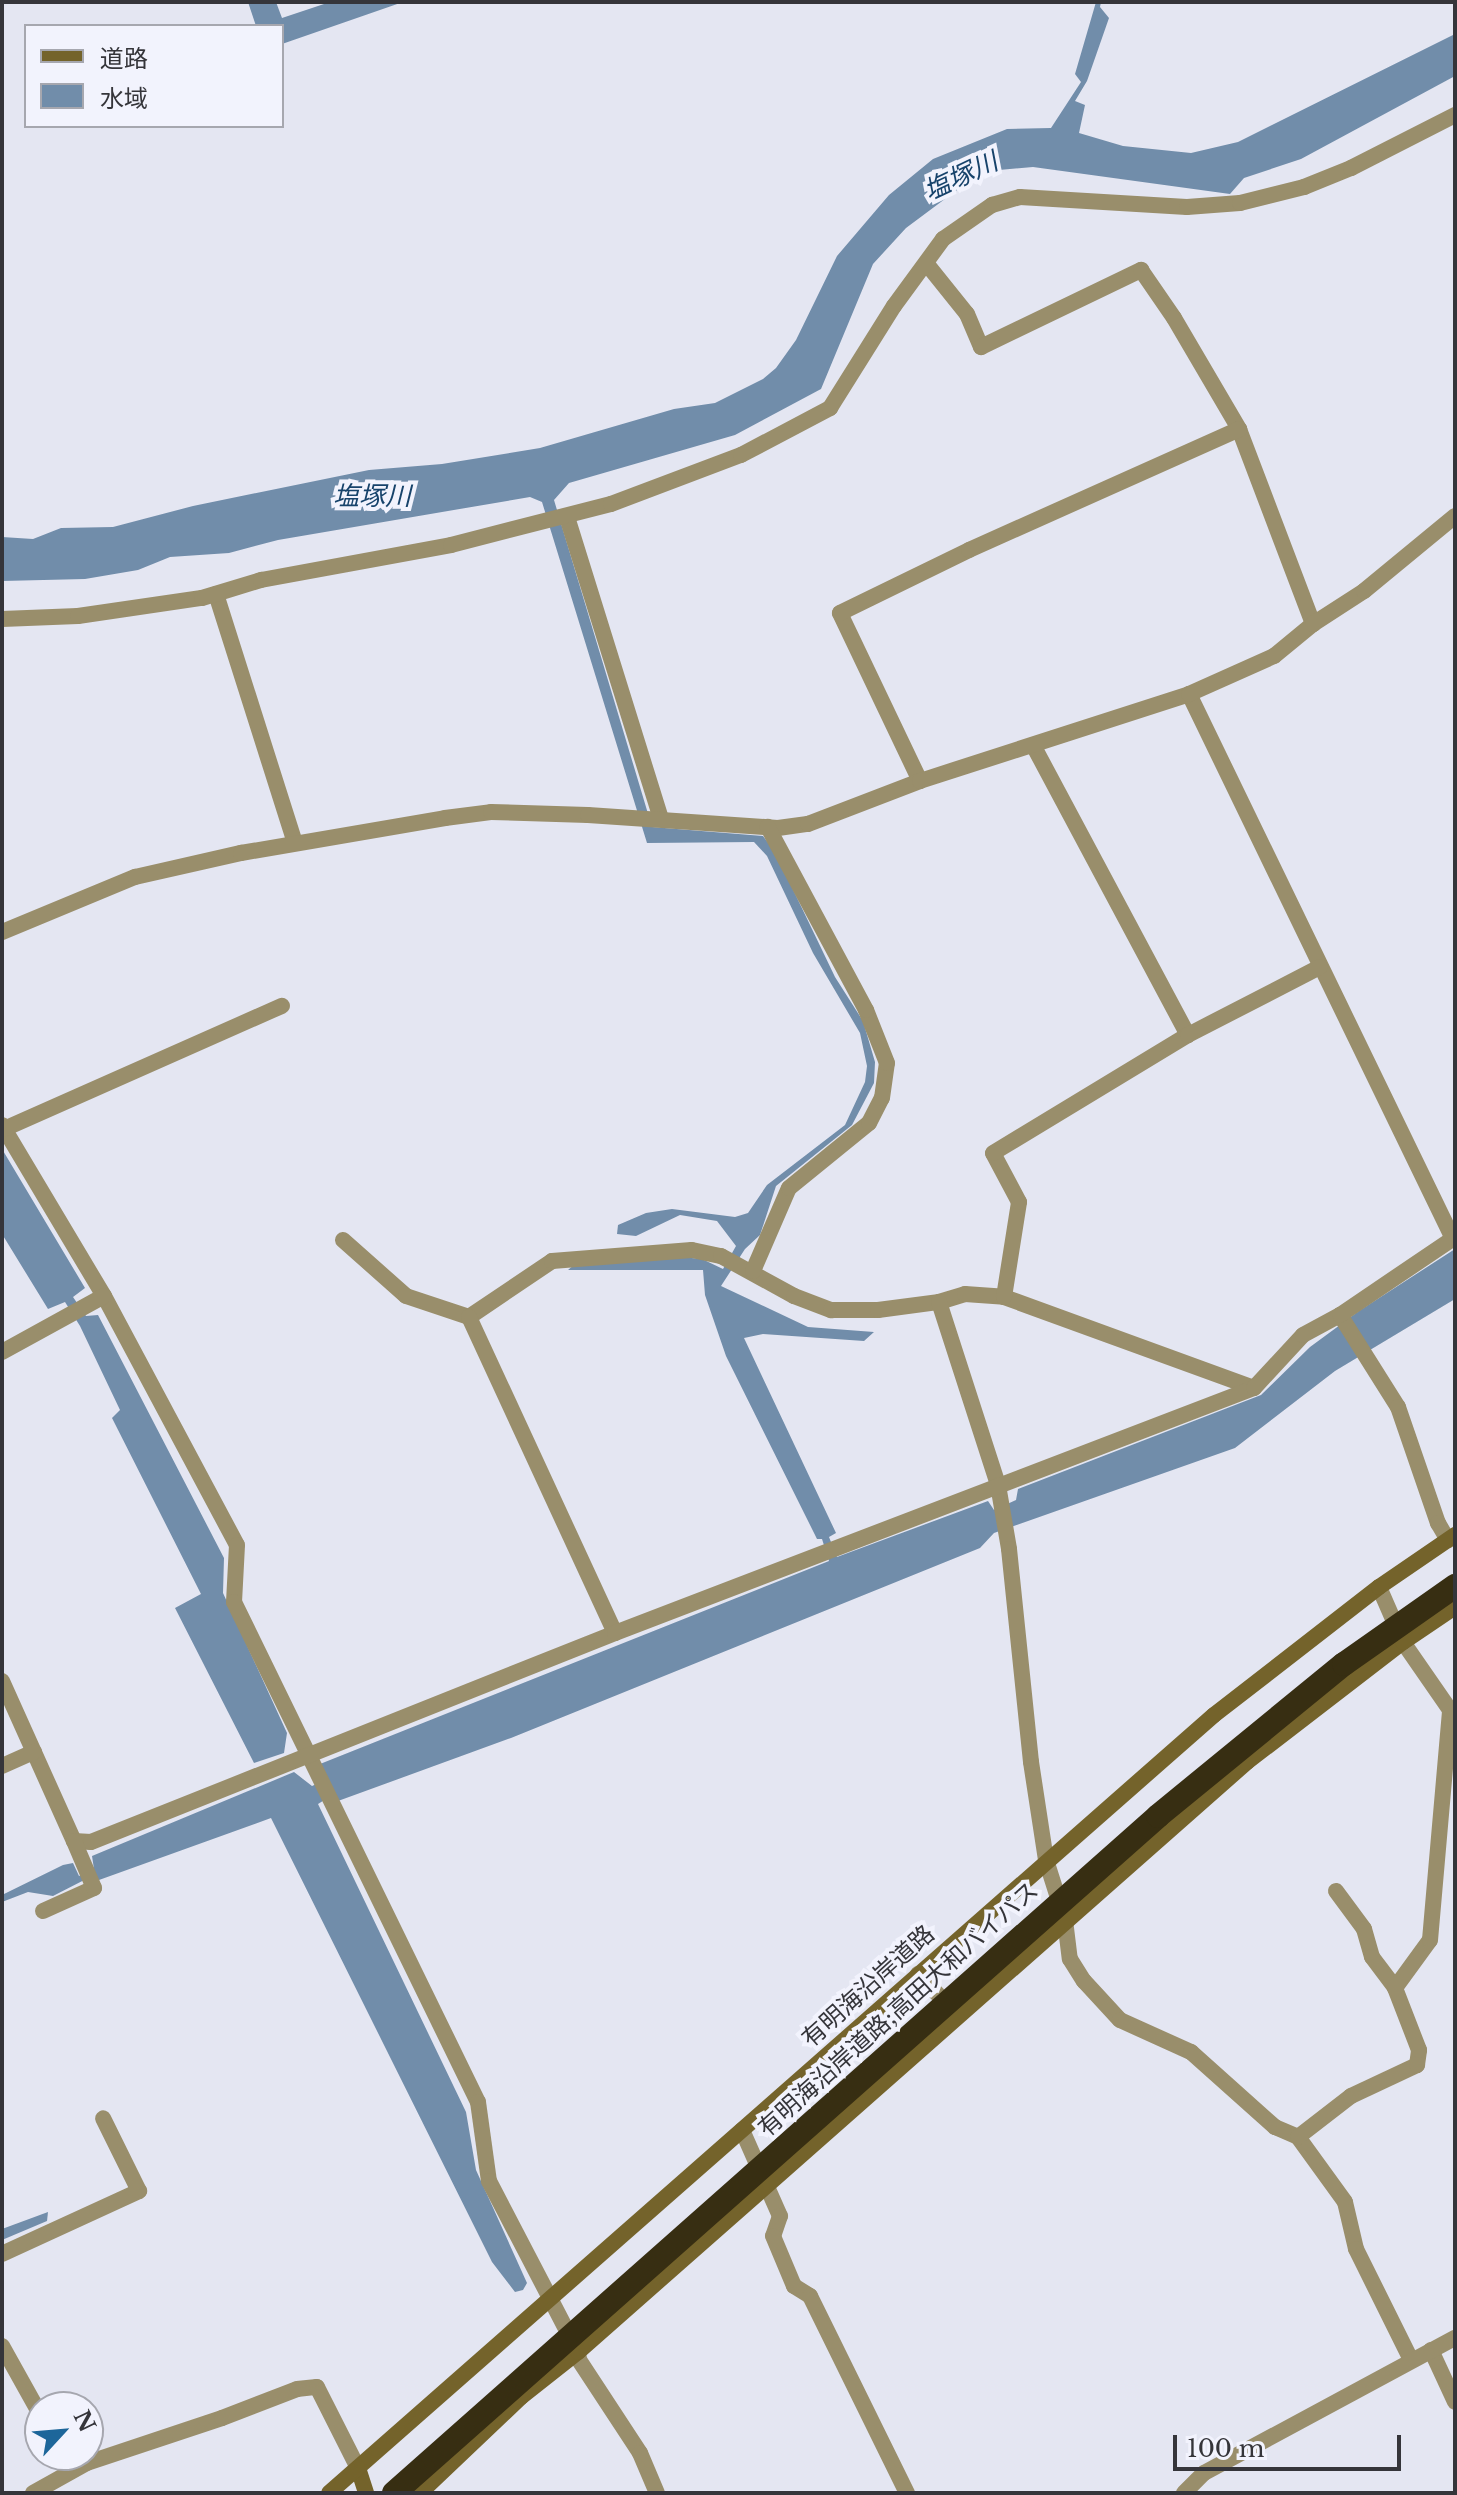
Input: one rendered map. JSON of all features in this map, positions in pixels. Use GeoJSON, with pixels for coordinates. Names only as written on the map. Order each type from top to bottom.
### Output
{"type":"FeatureCollection","features":[{"type":"Feature","properties":{"kind":"highway","name":"有明海沿岸道路;高田大和バイパス"},"geometry":{"type":"LineString","coordinates":[[394,2493],[1169,1806],[1344,1664],[1455,1586]]}},
{"type":"Feature","properties":{"kind":"main road","name":"有明海沿岸道路"},"geometry":{"type":"LineString","coordinates":[[329,2493],[1214,1715],[1379,1587],[1451,1537]]}},
{"type":"Feature","properties":{"kind":"main road"},"geometry":{"type":"LineString","coordinates":[[420,2493],[521,2397],[578,2352],[1247,1762],[1403,1642],[1455,1607]]}},
{"type":"Feature","properties":{"kind":"main road"},"geometry":{"type":"LineString","coordinates":[[358,2468],[366,2493]]}},
{"type":"Feature","properties":{"kind":"street"},"geometry":{"type":"LineString","coordinates":[[2,619],[78,616],[216,594],[261,580],[451,545],[567,517],[741,455],[830,408],[943,239],[992,205],[1020,197],[1187,207],[1240,203],[1304,187],[1351,168],[1455,115]]}},
{"type":"Feature","properties":{"kind":"street"},"geometry":{"type":"LineString","coordinates":[[926,263],[967,314],[981,347],[1141,270],[1174,318],[1239,429],[1313,624]]}},
{"type":"Feature","properties":{"kind":"street"},"geometry":{"type":"LineString","coordinates":[[920,781],[840,613],[969,550],[1239,429]]}},
{"type":"Feature","properties":{"kind":"street"},"geometry":{"type":"LineString","coordinates":[[2,932],[135,877],[295,843],[491,812],[768,827],[808,824],[920,781],[1189,694],[1274,656],[1313,624],[1364,591],[1455,516]]}},
{"type":"Feature","properties":{"kind":"street"},"geometry":{"type":"LineString","coordinates":[[567,517],[661,819]]}},
{"type":"Feature","properties":{"kind":"street"},"geometry":{"type":"LineString","coordinates":[[216,594],[295,843]]}},
{"type":"Feature","properties":{"kind":"street"},"geometry":{"type":"LineString","coordinates":[[74,1841],[91,1842],[615,1633],[1254,1388],[1303,1335],[1340,1315],[1454,1238],[1189,694]]}},
{"type":"Feature","properties":{"kind":"street"},"geometry":{"type":"LineString","coordinates":[[1033,745],[1188,1035]]}},
{"type":"Feature","properties":{"kind":"street"},"geometry":{"type":"LineString","coordinates":[[753,1271],[789,1188],[869,1123],[882,1098],[887,1063],[866,1010],[768,827]]}},
{"type":"Feature","properties":{"kind":"street"},"geometry":{"type":"LineString","coordinates":[[1004,1297],[1019,1202],[993,1153],[1188,1035],[1320,967]]}},
{"type":"Feature","properties":{"kind":"street"},"geometry":{"type":"LineString","coordinates":[[282,1006],[3,1127],[237,1545],[234,1602],[478,2102],[489,2181],[549,2302],[578,2352],[579,2360],[640,2453],[657,2493]]}},
{"type":"Feature","properties":{"kind":"street"},"geometry":{"type":"LineString","coordinates":[[343,1240],[406,1296],[469,1317],[615,1633]]}},
{"type":"Feature","properties":{"kind":"street"},"geometry":{"type":"LineString","coordinates":[[469,1317],[541,1266],[563,1259],[692,1250],[721,1256],[794,1296],[831,1310],[878,1310],[939,1302],[965,1294],[1004,1297],[1254,1388]]}},
{"type":"Feature","properties":{"kind":"street"},"geometry":{"type":"LineString","coordinates":[[2,1352],[97,1299]]}},
{"type":"Feature","properties":{"kind":"street"},"geometry":{"type":"LineString","coordinates":[[939,1302],[998,1485],[1009,1549],[1023,1708],[1046,1860],[1065,1920],[1070,1959],[1084,1981],[1120,2020],[1191,2052],[1275,2127],[1298,2137],[1345,2202],[1356,2249],[1411,2360]]}},
{"type":"Feature","properties":{"kind":"street"},"geometry":{"type":"LineString","coordinates":[[1340,1315],[1398,1407],[1438,1523],[1451,1537]]}},
{"type":"Feature","properties":{"kind":"street"},"geometry":{"type":"LineString","coordinates":[[1379,1587],[1403,1642],[1450,1710],[1449,1764],[1430,1940],[1395,1988]]}},
{"type":"Feature","properties":{"kind":"street"},"geometry":{"type":"LineString","coordinates":[[2,1681],[94,1888],[43,1911]]}},
{"type":"Feature","properties":{"kind":"street"},"geometry":{"type":"LineString","coordinates":[[2,1766],[34,1752]]}},
{"type":"Feature","properties":{"kind":"street"},"geometry":{"type":"LineString","coordinates":[[1298,2137],[1351,2096],[1417,2065],[1419,2050],[1395,1988],[1372,1957],[1364,1929],[1336,1891]]}},
{"type":"Feature","properties":{"kind":"street"},"geometry":{"type":"LineString","coordinates":[[918,1974],[959,2016]]}},
{"type":"Feature","properties":{"kind":"street"},"geometry":{"type":"LineString","coordinates":[[2,2254],[139,2191],[103,2118]]}},
{"type":"Feature","properties":{"kind":"street"},"geometry":{"type":"LineString","coordinates":[[742,2130],[780,2216],[773,2236],[794,2286],[810,2296],[907,2493]]}},
{"type":"Feature","properties":{"kind":"street"},"geometry":{"type":"LineString","coordinates":[[1184,2493],[1204,2473],[1455,2338]]}},
{"type":"Feature","properties":{"kind":"street"},"geometry":{"type":"LineString","coordinates":[[2,2346],[27,2391]]}},
{"type":"Feature","properties":{"kind":"street"},"geometry":{"type":"LineString","coordinates":[[1431,2350],[1455,2402]]}},
{"type":"Feature","properties":{"kind":"street"},"geometry":{"type":"LineString","coordinates":[[104,2459],[297,2389],[317,2387],[358,2468]]}},
{"type":"Feature","properties":{"kind":"street"},"geometry":{"type":"LineString","coordinates":[[33,2493],[71,2471]]}},
{"type":"Feature","properties":{"kind":"water"},"geometry":{"type":"Polygon","coordinates":[[[248,2],[276,2],[282,18],[330,2],[403,2],[284,43],[284,24],[255,24],[248,2]]]}},
{"type":"Feature","properties":{"kind":"water","name":"塩塚川"},"geometry":{"type":"Polygon","coordinates":[[[1096,2],[1101,2],[1100,7],[1109,18],[1087,81],[1075,101],[1085,105],[1079,133],[1123,146],[1191,153],[1238,142],[1455,34],[1455,76],[1301,159],[1244,178],[1230,194],[1033,167],[999,170],[961,187],[906,228],[873,264],[821,389],[735,435],[569,483],[554,500],[652,827],[763,836],[775,852],[835,977],[863,1021],[875,1062],[874,1083],[852,1125],[776,1186],[760,1235],[745,1249],[721,1286],[808,1327],[874,1332],[864,1341],[763,1334],[744,1338],[836,1533],[829,1537],[837,1557],[988,1501],[994,1510],[1016,1500],[1018,1489],[1261,1395],[1310,1347],[1455,1249],[1455,1299],[1335,1371],[1235,1448],[994,1533],[980,1548],[511,1738],[338,1801],[334,1794],[318,1804],[466,2112],[476,2170],[527,2283],[523,2290],[515,2292],[492,2262],[271,1818],[99,1880],[94,1875],[53,1896],[28,1892],[2,1902],[2,1895],[63,1865],[73,1863],[79,1876],[94,1869],[92,1856],[294,1772],[312,1786],[323,1781],[320,1764],[829,1561],[822,1539],[817,1539],[726,1356],[705,1295],[703,1270],[568,1270],[575,1264],[681,1257],[702,1259],[723,1269],[736,1246],[717,1221],[680,1215],[636,1236],[617,1234],[618,1225],[646,1213],[672,1209],[735,1217],[748,1213],[767,1185],[845,1125],[865,1082],[867,1066],[860,1033],[813,953],[767,856],[754,842],[647,843],[542,502],[530,497],[278,540],[229,553],[170,557],[138,570],[85,579],[2,581],[2,537],[33,539],[61,528],[113,527],[193,506],[369,470],[442,464],[540,448],[674,409],[715,403],[763,379],[776,368],[796,340],[837,256],[889,195],[933,159],[1007,129],[1051,128],[1081,82],[1075,74],[1096,2]]]}},
{"type":"Feature","properties":{"kind":"water"},"geometry":{"type":"Polygon","coordinates":[[[2,1149],[85,1288],[73,1297],[86,1316],[98,1315],[224,1558],[223,1593],[287,1733],[284,1753],[254,1763],[175,1608],[201,1594],[112,1418],[120,1410],[80,1326],[65,1302],[48,1309],[2,1234],[2,1149]]]}},
{"type":"Feature","properties":{"kind":"water"},"geometry":{"type":"Polygon","coordinates":[[[48,2212],[47,2221],[2,2240],[2,2229],[48,2212]]]}}]}
